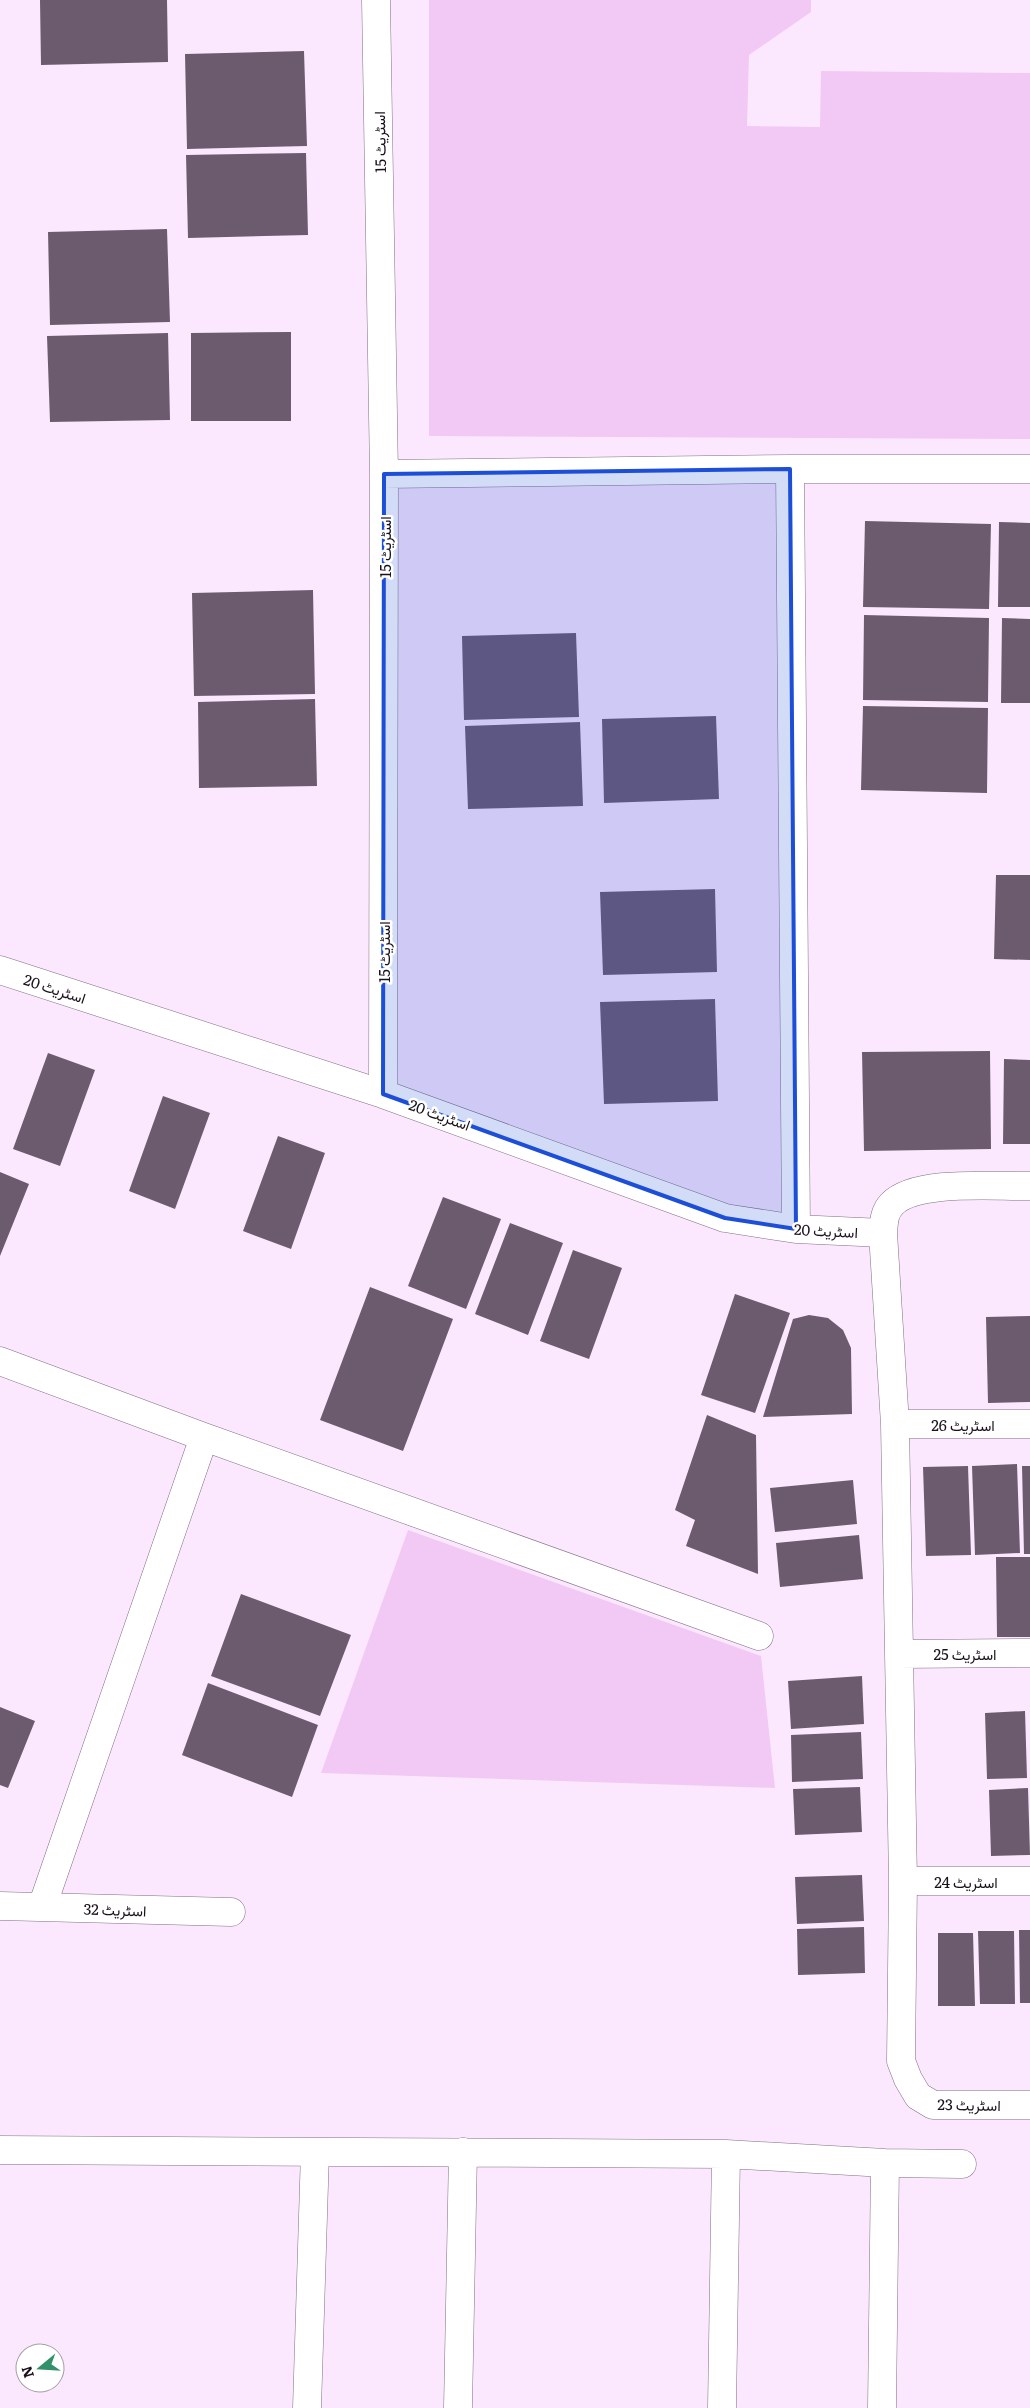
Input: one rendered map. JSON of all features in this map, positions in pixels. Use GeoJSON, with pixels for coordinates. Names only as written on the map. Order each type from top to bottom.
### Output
{"type":"FeatureCollection","features":[{"type":"Feature","properties":{"kind":"street","name":"اسٹریٹ 15"},"geometry":{"type":"LineString","coordinates":[[376,0],[384,474],[383,1094]]}},
{"type":"Feature","properties":{"kind":"street"},"geometry":{"type":"LineString","coordinates":[[384,474],[790,469],[1030,469]]}},
{"type":"Feature","properties":{"kind":"street"},"geometry":{"type":"LineString","coordinates":[[790,469],[796,1229]]}},
{"type":"Feature","properties":{"kind":"street","name":"اسٹریٹ 20"},"geometry":{"type":"LineString","coordinates":[[0,970],[383,1094],[725,1218],[796,1229],[883,1232]]}},
{"type":"Feature","properties":{"kind":"street"},"geometry":{"type":"LineString","coordinates":[[903,1881],[895,1424],[883,1232],[884,1215],[892,1204],[904,1195],[923,1188],[1030,1186]]}},
{"type":"Feature","properties":{"kind":"street"},"geometry":{"type":"LineString","coordinates":[[0,1361],[204,1437],[759,1636]]}},
{"type":"Feature","properties":{"kind":"street","name":"اسٹریٹ 26"},"geometry":{"type":"LineString","coordinates":[[895,1424],[1030,1424]]}},
{"type":"Feature","properties":{"kind":"street"},"geometry":{"type":"LineString","coordinates":[[42,1907],[204,1437]]}},
{"type":"Feature","properties":{"kind":"street","name":"اسٹریٹ 25"},"geometry":{"type":"LineString","coordinates":[[900,1654],[1030,1653]]}},
{"type":"Feature","properties":{"kind":"street","name":"اسٹریٹ 24"},"geometry":{"type":"LineString","coordinates":[[903,1881],[1030,1881]]}},
{"type":"Feature","properties":{"kind":"street","name":"اسٹریٹ 23"},"geometry":{"type":"LineString","coordinates":[[903,1881],[901,2061],[908,2079],[918,2096],[933,2105],[1030,2105]]}},
{"type":"Feature","properties":{"kind":"street","name":"اسٹریٹ 32"},"geometry":{"type":"LineString","coordinates":[[0,1906],[231,1912]]}},
{"type":"Feature","properties":{"kind":"street"},"geometry":{"type":"LineString","coordinates":[[0,2150],[726,2154],[885,2163],[962,2164]]}},
{"type":"Feature","properties":{"kind":"street"},"geometry":{"type":"LineString","coordinates":[[307,2408],[315,2152]]}},
{"type":"Feature","properties":{"kind":"street"},"geometry":{"type":"LineString","coordinates":[[458,2408],[463,2152]]}},
{"type":"Feature","properties":{"kind":"street"},"geometry":{"type":"LineString","coordinates":[[722,2408],[726,2154]]}},
{"type":"Feature","properties":{"kind":"street"},"geometry":{"type":"LineString","coordinates":[[882,2408],[885,2163]]}},
{"type":"Feature","properties":{"kind":"highlighted area"},"geometry":{"type":"Polygon","coordinates":[[[790,469],[796,1229],[725,1218],[383,1094],[384,474],[790,469]]]}},
{"type":"Feature","properties":{"kind":"shaded area"},"geometry":{"type":"Polygon","coordinates":[[[429,0],[811,0],[811,12],[749,55],[747,126],[820,127],[821,71],[1030,73],[1030,439],[429,436],[429,0]]]}},
{"type":"Feature","properties":{"kind":"shaded area"},"geometry":{"type":"Polygon","coordinates":[[[408,1530],[761,1656],[775,1788],[321,1773],[408,1530]]]}},
{"type":"Feature","properties":{"kind":"building"},"geometry":{"type":"Polygon","coordinates":[[[40,0],[167,0],[168,62],[41,65],[40,0]]]}},
{"type":"Feature","properties":{"kind":"building"},"geometry":{"type":"Polygon","coordinates":[[[304,51],[307,146],[187,149],[185,54],[304,51]]]}},
{"type":"Feature","properties":{"kind":"building"},"geometry":{"type":"Polygon","coordinates":[[[306,153],[308,235],[188,238],[186,155],[306,153]]]}},
{"type":"Feature","properties":{"kind":"building"},"geometry":{"type":"Polygon","coordinates":[[[167,229],[170,322],[50,325],[48,232],[167,229]]]}},
{"type":"Feature","properties":{"kind":"building"},"geometry":{"type":"Polygon","coordinates":[[[291,332],[291,421],[191,421],[191,333],[291,332]]]}},
{"type":"Feature","properties":{"kind":"building"},"geometry":{"type":"Polygon","coordinates":[[[168,333],[170,420],[50,422],[47,336],[168,333]]]}},
{"type":"Feature","properties":{"kind":"building"},"geometry":{"type":"Polygon","coordinates":[[[865,521],[991,524],[989,609],[863,607],[865,521]]]}},
{"type":"Feature","properties":{"kind":"building"},"geometry":{"type":"Polygon","coordinates":[[[999,522],[1030,523],[1030,607],[998,607],[999,522]]]}},
{"type":"Feature","properties":{"kind":"building"},"geometry":{"type":"Polygon","coordinates":[[[313,590],[315,694],[194,696],[192,593],[313,590]]]}},
{"type":"Feature","properties":{"kind":"building"},"geometry":{"type":"Polygon","coordinates":[[[864,615],[989,618],[988,702],[863,700],[864,615]]]}},
{"type":"Feature","properties":{"kind":"building"},"geometry":{"type":"Polygon","coordinates":[[[1002,618],[1030,619],[1030,703],[1001,703],[1002,618]]]}},
{"type":"Feature","properties":{"kind":"building"},"geometry":{"type":"Polygon","coordinates":[[[576,633],[579,717],[464,720],[462,636],[576,633]]]}},
{"type":"Feature","properties":{"kind":"building"},"geometry":{"type":"Polygon","coordinates":[[[315,699],[317,786],[199,788],[198,702],[315,699]]]}},
{"type":"Feature","properties":{"kind":"building"},"geometry":{"type":"Polygon","coordinates":[[[863,706],[988,708],[987,793],[861,790],[863,706]]]}},
{"type":"Feature","properties":{"kind":"building"},"geometry":{"type":"Polygon","coordinates":[[[716,716],[719,799],[604,803],[602,719],[716,716]]]}},
{"type":"Feature","properties":{"kind":"building"},"geometry":{"type":"Polygon","coordinates":[[[580,722],[583,806],[468,809],[465,726],[580,722]]]}},
{"type":"Feature","properties":{"kind":"building"},"geometry":{"type":"Polygon","coordinates":[[[996,875],[1030,875],[1030,960],[994,959],[996,875]]]}},
{"type":"Feature","properties":{"kind":"building"},"geometry":{"type":"Polygon","coordinates":[[[715,889],[717,972],[603,975],[600,892],[715,889]]]}},
{"type":"Feature","properties":{"kind":"building"},"geometry":{"type":"Polygon","coordinates":[[[715,999],[718,1101],[604,1104],[600,1002],[715,999]]]}},
{"type":"Feature","properties":{"kind":"building"},"geometry":{"type":"Polygon","coordinates":[[[990,1051],[991,1149],[864,1151],[862,1052],[990,1051]]]}},
{"type":"Feature","properties":{"kind":"building"},"geometry":{"type":"Polygon","coordinates":[[[48,1053],[95,1070],[60,1166],[13,1149],[48,1053]]]}},
{"type":"Feature","properties":{"kind":"building"},"geometry":{"type":"Polygon","coordinates":[[[1004,1059],[1030,1060],[1030,1144],[1003,1144],[1004,1059]]]}},
{"type":"Feature","properties":{"kind":"building"},"geometry":{"type":"Polygon","coordinates":[[[163,1096],[210,1113],[175,1209],[129,1191],[163,1096]]]}},
{"type":"Feature","properties":{"kind":"building"},"geometry":{"type":"Polygon","coordinates":[[[278,1136],[325,1153],[291,1249],[243,1231],[278,1136]]]}},
{"type":"Feature","properties":{"kind":"building"},"geometry":{"type":"Polygon","coordinates":[[[0,1172],[29,1184],[0,1256],[0,1172]]]}},
{"type":"Feature","properties":{"kind":"building"},"geometry":{"type":"Polygon","coordinates":[[[443,1197],[501,1219],[466,1309],[408,1286],[443,1197]]]}},
{"type":"Feature","properties":{"kind":"building"},"geometry":{"type":"Polygon","coordinates":[[[510,1223],[563,1243],[528,1335],[475,1314],[510,1223]]]}},
{"type":"Feature","properties":{"kind":"building"},"geometry":{"type":"Polygon","coordinates":[[[573,1250],[622,1268],[589,1359],[540,1341],[573,1250]]]}},
{"type":"Feature","properties":{"kind":"building"},"geometry":{"type":"Polygon","coordinates":[[[370,1287],[453,1319],[403,1451],[320,1420],[370,1287]]]}},
{"type":"Feature","properties":{"kind":"building"},"geometry":{"type":"Polygon","coordinates":[[[735,1294],[790,1313],[755,1413],[701,1395],[735,1294]]]}},
{"type":"Feature","properties":{"kind":"building"},"geometry":{"type":"Polygon","coordinates":[[[809,1315],[828,1318],[843,1330],[851,1348],[852,1414],[763,1417],[793,1319],[809,1315]]]}},
{"type":"Feature","properties":{"kind":"building"},"geometry":{"type":"Polygon","coordinates":[[[1030,1316],[1030,1402],[988,1403],[986,1317],[1030,1316]]]}},
{"type":"Feature","properties":{"kind":"building"},"geometry":{"type":"Polygon","coordinates":[[[707,1415],[756,1435],[758,1574],[686,1546],[695,1520],[675,1510],[707,1415]]]}},
{"type":"Feature","properties":{"kind":"building"},"geometry":{"type":"Polygon","coordinates":[[[1017,1464],[1020,1553],[975,1555],[972,1466],[1017,1464]]]}},
{"type":"Feature","properties":{"kind":"building"},"geometry":{"type":"Polygon","coordinates":[[[968,1466],[971,1555],[926,1556],[923,1467],[968,1466]]]}},
{"type":"Feature","properties":{"kind":"building"},"geometry":{"type":"Polygon","coordinates":[[[1022,1466],[1030,1466],[1030,1554],[1024,1554],[1022,1466]]]}},
{"type":"Feature","properties":{"kind":"building"},"geometry":{"type":"Polygon","coordinates":[[[853,1480],[857,1524],[775,1532],[770,1488],[853,1480]]]}},
{"type":"Feature","properties":{"kind":"building"},"geometry":{"type":"Polygon","coordinates":[[[859,1535],[863,1579],[780,1587],[776,1543],[859,1535]]]}},
{"type":"Feature","properties":{"kind":"building"},"geometry":{"type":"Polygon","coordinates":[[[996,1557],[1030,1557],[1030,1637],[997,1637],[996,1557]]]}},
{"type":"Feature","properties":{"kind":"building"},"geometry":{"type":"Polygon","coordinates":[[[241,1594],[351,1635],[320,1716],[211,1676],[241,1594]]]}},
{"type":"Feature","properties":{"kind":"building"},"geometry":{"type":"Polygon","coordinates":[[[862,1676],[864,1724],[791,1729],[788,1681],[862,1676]]]}},
{"type":"Feature","properties":{"kind":"building"},"geometry":{"type":"Polygon","coordinates":[[[208,1683],[318,1725],[292,1797],[182,1755],[208,1683]]]}},
{"type":"Feature","properties":{"kind":"building"},"geometry":{"type":"Polygon","coordinates":[[[0,1707],[35,1721],[8,1788],[0,1785],[0,1707]]]}},
{"type":"Feature","properties":{"kind":"building"},"geometry":{"type":"Polygon","coordinates":[[[1025,1711],[1027,1778],[987,1779],[985,1713],[1025,1711]]]}},
{"type":"Feature","properties":{"kind":"building"},"geometry":{"type":"Polygon","coordinates":[[[861,1732],[863,1779],[792,1782],[791,1735],[861,1732]]]}},
{"type":"Feature","properties":{"kind":"building"},"geometry":{"type":"Polygon","coordinates":[[[860,1787],[862,1832],[795,1835],[793,1789],[860,1787]]]}},
{"type":"Feature","properties":{"kind":"building"},"geometry":{"type":"Polygon","coordinates":[[[1028,1788],[1030,1855],[991,1856],[989,1790],[1028,1788]]]}},
{"type":"Feature","properties":{"kind":"building"},"geometry":{"type":"Polygon","coordinates":[[[862,1875],[864,1921],[797,1924],[795,1877],[862,1875]]]}},
{"type":"Feature","properties":{"kind":"building"},"geometry":{"type":"Polygon","coordinates":[[[864,1927],[865,1973],[798,1975],[797,1929],[864,1927]]]}},
{"type":"Feature","properties":{"kind":"building"},"geometry":{"type":"Polygon","coordinates":[[[1019,1930],[1030,1930],[1030,2003],[1020,2003],[1019,1930]]]}},
{"type":"Feature","properties":{"kind":"building"},"geometry":{"type":"Polygon","coordinates":[[[978,1931],[1014,1931],[1015,2004],[980,2004],[978,1931]]]}},
{"type":"Feature","properties":{"kind":"building"},"geometry":{"type":"Polygon","coordinates":[[[938,1933],[973,1933],[975,2006],[938,2006],[938,1933]]]}}]}
